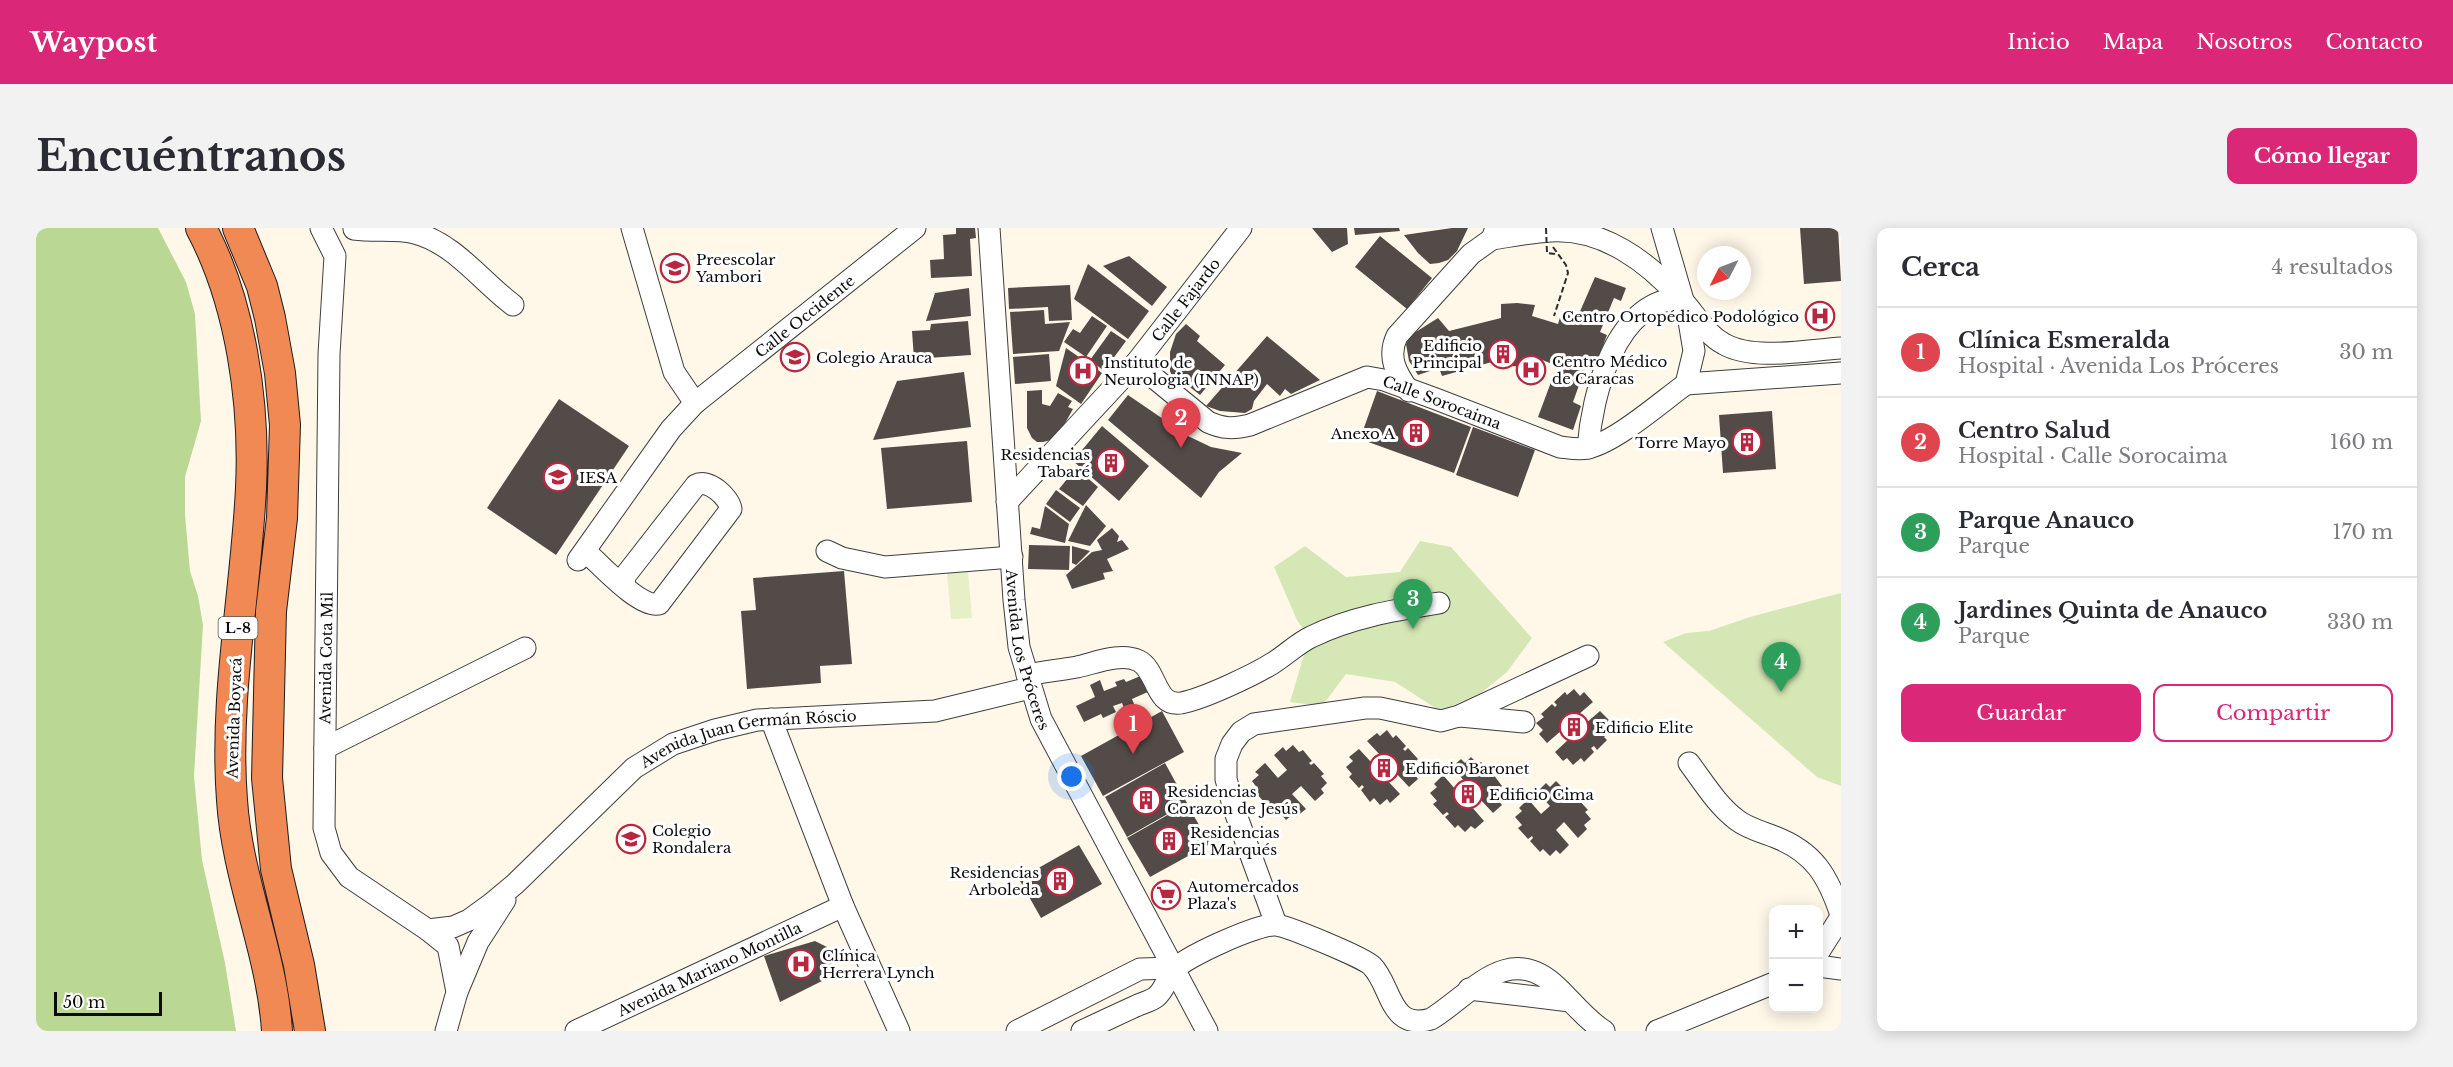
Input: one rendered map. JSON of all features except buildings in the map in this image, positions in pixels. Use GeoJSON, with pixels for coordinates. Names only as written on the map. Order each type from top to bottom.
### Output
{"type":"FeatureCollection","features":[{"type":"Feature","properties":{"kind":"highway","name":"Avenida Boyacá"},"geometry":{"type":"LineString","coordinates":[[201,228],[222,279],[238,329],[243,358],[252,454],[237,635],[231,746],[232,800],[239,858],[267,964],[278,1031]]}},
{"type":"Feature","properties":{"kind":"highway","name":"L-8"},"geometry":{"type":"LineString","coordinates":[[238,228],[262,286],[270,318],[285,425],[282,518],[272,611],[267,778],[276,869],[299,964],[310,1031]]}},
{"type":"Feature","properties":{"kind":"street"},"geometry":{"type":"LineString","coordinates":[[321,228],[335,255],[355,228],[372,232],[391,230],[416,233],[457,256],[513,305]]}},
{"type":"Feature","properties":{"kind":"street"},"geometry":{"type":"LineString","coordinates":[[632,228],[674,372],[695,403]]}},
{"type":"Feature","properties":{"kind":"street","name":"Calle Occidente"},"geometry":{"type":"LineString","coordinates":[[624,585],[581,556],[671,429],[695,403],[915,228]]}},
{"type":"Feature","properties":{"kind":"street","name":"Avenida Los Próceres"},"geometry":{"type":"LineString","coordinates":[[989,228],[1019,647],[1041,719],[1207,1031]]}},
{"type":"Feature","properties":{"kind":"street","name":"Calle Fajardo"},"geometry":{"type":"LineString","coordinates":[[1007,502],[1136,363],[1241,228]]}},
{"type":"Feature","properties":{"kind":"street"},"geometry":{"type":"LineString","coordinates":[[1662,228],[1689,321],[1694,351],[1686,384]]}},
{"type":"Feature","properties":{"kind":"street"},"geometry":{"type":"LineString","coordinates":[[1409,391],[1394,366],[1391,353],[1397,336],[1490,232],[1549,229],[1599,239],[1620,248],[1651,269],[1681,298],[1714,337],[1725,345],[1773,353],[1841,348]]}},
{"type":"Feature","properties":{"kind":"street","name":"Avenida Cota Mil"},"geometry":{"type":"LineString","coordinates":[[335,255],[329,354],[324,828],[331,853],[349,877],[429,930],[447,946],[457,992],[446,1031]]}},
{"type":"Feature","properties":{"kind":"street"},"geometry":{"type":"LineString","coordinates":[[1681,298],[1660,302],[1647,309],[1633,321],[1623,335],[1606,368],[1595,397],[1590,416],[1588,448],[1611,437],[1686,384],[1841,373]]}},
{"type":"Feature","properties":{"kind":"street","name":"Calle Sorocaima"},"geometry":{"type":"LineString","coordinates":[[1136,363],[1208,422],[1227,428],[1250,425],[1367,377],[1436,399],[1560,447],[1588,448]]}},
{"type":"Feature","properties":{"kind":"street"},"geometry":{"type":"LineString","coordinates":[[701,482],[706,483],[727,499],[730,509],[658,604],[644,601],[624,585],[626,576],[696,485],[701,482]]}},
{"type":"Feature","properties":{"kind":"street"},"geometry":{"type":"LineString","coordinates":[[826,551],[842,558],[885,567],[1012,557]]}},
{"type":"Feature","properties":{"kind":"street","name":"Avenida Juan Germán Róscio"},"geometry":{"type":"LineString","coordinates":[[429,930],[453,927],[470,920],[515,884],[634,768],[673,744],[715,730],[771,719],[935,711],[1029,681],[1113,658],[1140,661],[1151,672],[1159,693],[1169,701],[1180,703],[1230,685],[1272,664],[1309,638],[1328,629],[1383,612],[1439,603]]}},
{"type":"Feature","properties":{"kind":"street"},"geometry":{"type":"LineString","coordinates":[[325,748],[525,648]]}},
{"type":"Feature","properties":{"kind":"street"},"geometry":{"type":"LineString","coordinates":[[1276,924],[1234,809],[1226,779],[1226,759],[1232,744],[1241,732],[1254,724],[1272,720],[1365,708],[1380,708],[1441,721],[1459,716],[1588,656]]}},
{"type":"Feature","properties":{"kind":"street"},"geometry":{"type":"LineString","coordinates":[[1459,716],[1524,722]]}},
{"type":"Feature","properties":{"kind":"street"},"geometry":{"type":"LineString","coordinates":[[771,719],[843,906],[899,1031]]}},
{"type":"Feature","properties":{"kind":"street"},"geometry":{"type":"LineString","coordinates":[[1689,763],[1724,809],[1739,822],[1792,844],[1809,855],[1824,873],[1841,916],[1823,945]]}},
{"type":"Feature","properties":{"kind":"street","name":"Avenida Juan Germán Róscio"},"geometry":{"type":"LineString","coordinates":[[457,992],[478,942],[515,884]]}},
{"type":"Feature","properties":{"kind":"street","name":"Avenida Mariano Montilla"},"geometry":{"type":"LineString","coordinates":[[576,1031],[843,906]]}},
{"type":"Feature","properties":{"kind":"street"},"geometry":{"type":"LineString","coordinates":[[1082,1031],[1158,996],[1175,968],[1211,945],[1276,924],[1359,957],[1372,965],[1395,1010],[1411,1022],[1421,1023],[1431,1019],[1469,989],[1570,1001],[1592,1023],[1604,1031]]}},
{"type":"Feature","properties":{"kind":"street"},"geometry":{"type":"LineString","coordinates":[[1140,969],[1156,933]]}},
{"type":"Feature","properties":{"kind":"street"},"geometry":{"type":"LineString","coordinates":[[1823,967],[1841,969]]}},
{"type":"Feature","properties":{"kind":"street"},"geometry":{"type":"LineString","coordinates":[[1017,1031],[1140,969],[1175,968]]}},
{"type":"Feature","properties":{"kind":"street"},"geometry":{"type":"LineString","coordinates":[[1657,1031],[1769,985]]}},
{"type":"Feature","properties":{"kind":"street"},"geometry":{"type":"LineString","coordinates":[[1158,996],[1196,1009]]}},
{"type":"Feature","properties":{"kind":"path"},"geometry":{"type":"LineString","coordinates":[[1549,229],[1547,253],[1556,254]]}},
{"type":"Feature","properties":{"kind":"path"},"geometry":{"type":"LineString","coordinates":[[1549,229],[1556,254],[1566,265],[1568,273],[1554,316]]}},
{"type":"Feature","properties":{"kind":"green space"},"geometry":{"type":"Polygon","coordinates":[[[36,228],[158,228],[186,282],[195,314],[201,421],[185,477],[185,515],[190,571],[198,596],[203,625],[194,776],[202,860],[225,963],[236,1031],[36,1031],[36,228]]]}},
{"type":"Feature","properties":{"kind":"green space"},"geometry":{"type":"Polygon","coordinates":[[[1420,541],[1451,547],[1532,638],[1507,672],[1481,693],[1440,711],[1395,682],[1346,674],[1322,706],[1290,702],[1309,638],[1297,620],[1274,567],[1305,546],[1346,577],[1400,572],[1420,541]]]}},
{"type":"Feature","properties":{"kind":"green space"},"geometry":{"type":"Polygon","coordinates":[[[968,572],[972,618],[951,619],[947,573],[968,572]]]}},
{"type":"Feature","properties":{"kind":"green space"},"geometry":{"type":"Polygon","coordinates":[[[1841,593],[1841,786],[1817,777],[1663,642],[1686,633],[1709,631],[1750,617],[1841,593]]]}},
{"type":"Feature","properties":{"kind":"place","name":"Preescolar Yambori"},"geometry":{"type":"Point","coordinates":[675,268]}},
{"type":"Feature","properties":{"kind":"place","name":"Centro Ortopédico Podológico"},"geometry":{"type":"Point","coordinates":[1820,316]}},
{"type":"Feature","properties":{"kind":"place","name":"Edificio Principal"},"geometry":{"type":"Point","coordinates":[1503,354]}},
{"type":"Feature","properties":{"kind":"place","name":"Colegio Arauca"},"geometry":{"type":"Point","coordinates":[795,357]}},
{"type":"Feature","properties":{"kind":"place","name":"Centro Médico de Caracas"},"geometry":{"type":"Point","coordinates":[1531,370]}},
{"type":"Feature","properties":{"kind":"place","name":"Instituto de Neurologia (INNAP)"},"geometry":{"type":"Point","coordinates":[1083,371]}},
{"type":"Feature","properties":{"kind":"place","name":"Anexo A"},"geometry":{"type":"Point","coordinates":[1416,433]}},
{"type":"Feature","properties":{"kind":"place","name":"Torre Mayo"},"geometry":{"type":"Point","coordinates":[1747,442]}},
{"type":"Feature","properties":{"kind":"place","name":"Centro Salud"},"geometry":{"type":"Point","coordinates":[1181,448]}},
{"type":"Feature","properties":{"kind":"place","name":"Residencias Tabaré"},"geometry":{"type":"Point","coordinates":[1111,463]}},
{"type":"Feature","properties":{"kind":"place","name":"IESA"},"geometry":{"type":"Point","coordinates":[558,477]}},
{"type":"Feature","properties":{"kind":"place","name":"Parque Anauco"},"geometry":{"type":"Point","coordinates":[1413,629]}},
{"type":"Feature","properties":{"kind":"place","name":"Jardines Quinta de Anauco"},"geometry":{"type":"Point","coordinates":[1781,692]}},
{"type":"Feature","properties":{"kind":"place","name":"Edificio Elite"},"geometry":{"type":"Point","coordinates":[1574,727]}},
{"type":"Feature","properties":{"kind":"place","name":"Clínica Esmeralda"},"geometry":{"type":"Point","coordinates":[1133,754]}},
{"type":"Feature","properties":{"kind":"place","name":"Edificio Baronet"},"geometry":{"type":"Point","coordinates":[1384,768]}},
{"type":"Feature","properties":{"kind":"place","name":"Edificio Cima"},"geometry":{"type":"Point","coordinates":[1468,794]}},
{"type":"Feature","properties":{"kind":"place","name":"Residencias Corazon de Jesús"},"geometry":{"type":"Point","coordinates":[1146,800]}},
{"type":"Feature","properties":{"kind":"place","name":"Colegio Rondalera"},"geometry":{"type":"Point","coordinates":[631,839]}},
{"type":"Feature","properties":{"kind":"place","name":"Residencias El Marqués"},"geometry":{"type":"Point","coordinates":[1169,841]}},
{"type":"Feature","properties":{"kind":"place","name":"Residencias Arboleda"},"geometry":{"type":"Point","coordinates":[1060,881]}},
{"type":"Feature","properties":{"kind":"place","name":"Automercados Plaza's"},"geometry":{"type":"Point","coordinates":[1166,895]}},
{"type":"Feature","properties":{"kind":"place","name":"Clínica Herrera Lynch"},"geometry":{"type":"Point","coordinates":[801,964]}}]}
